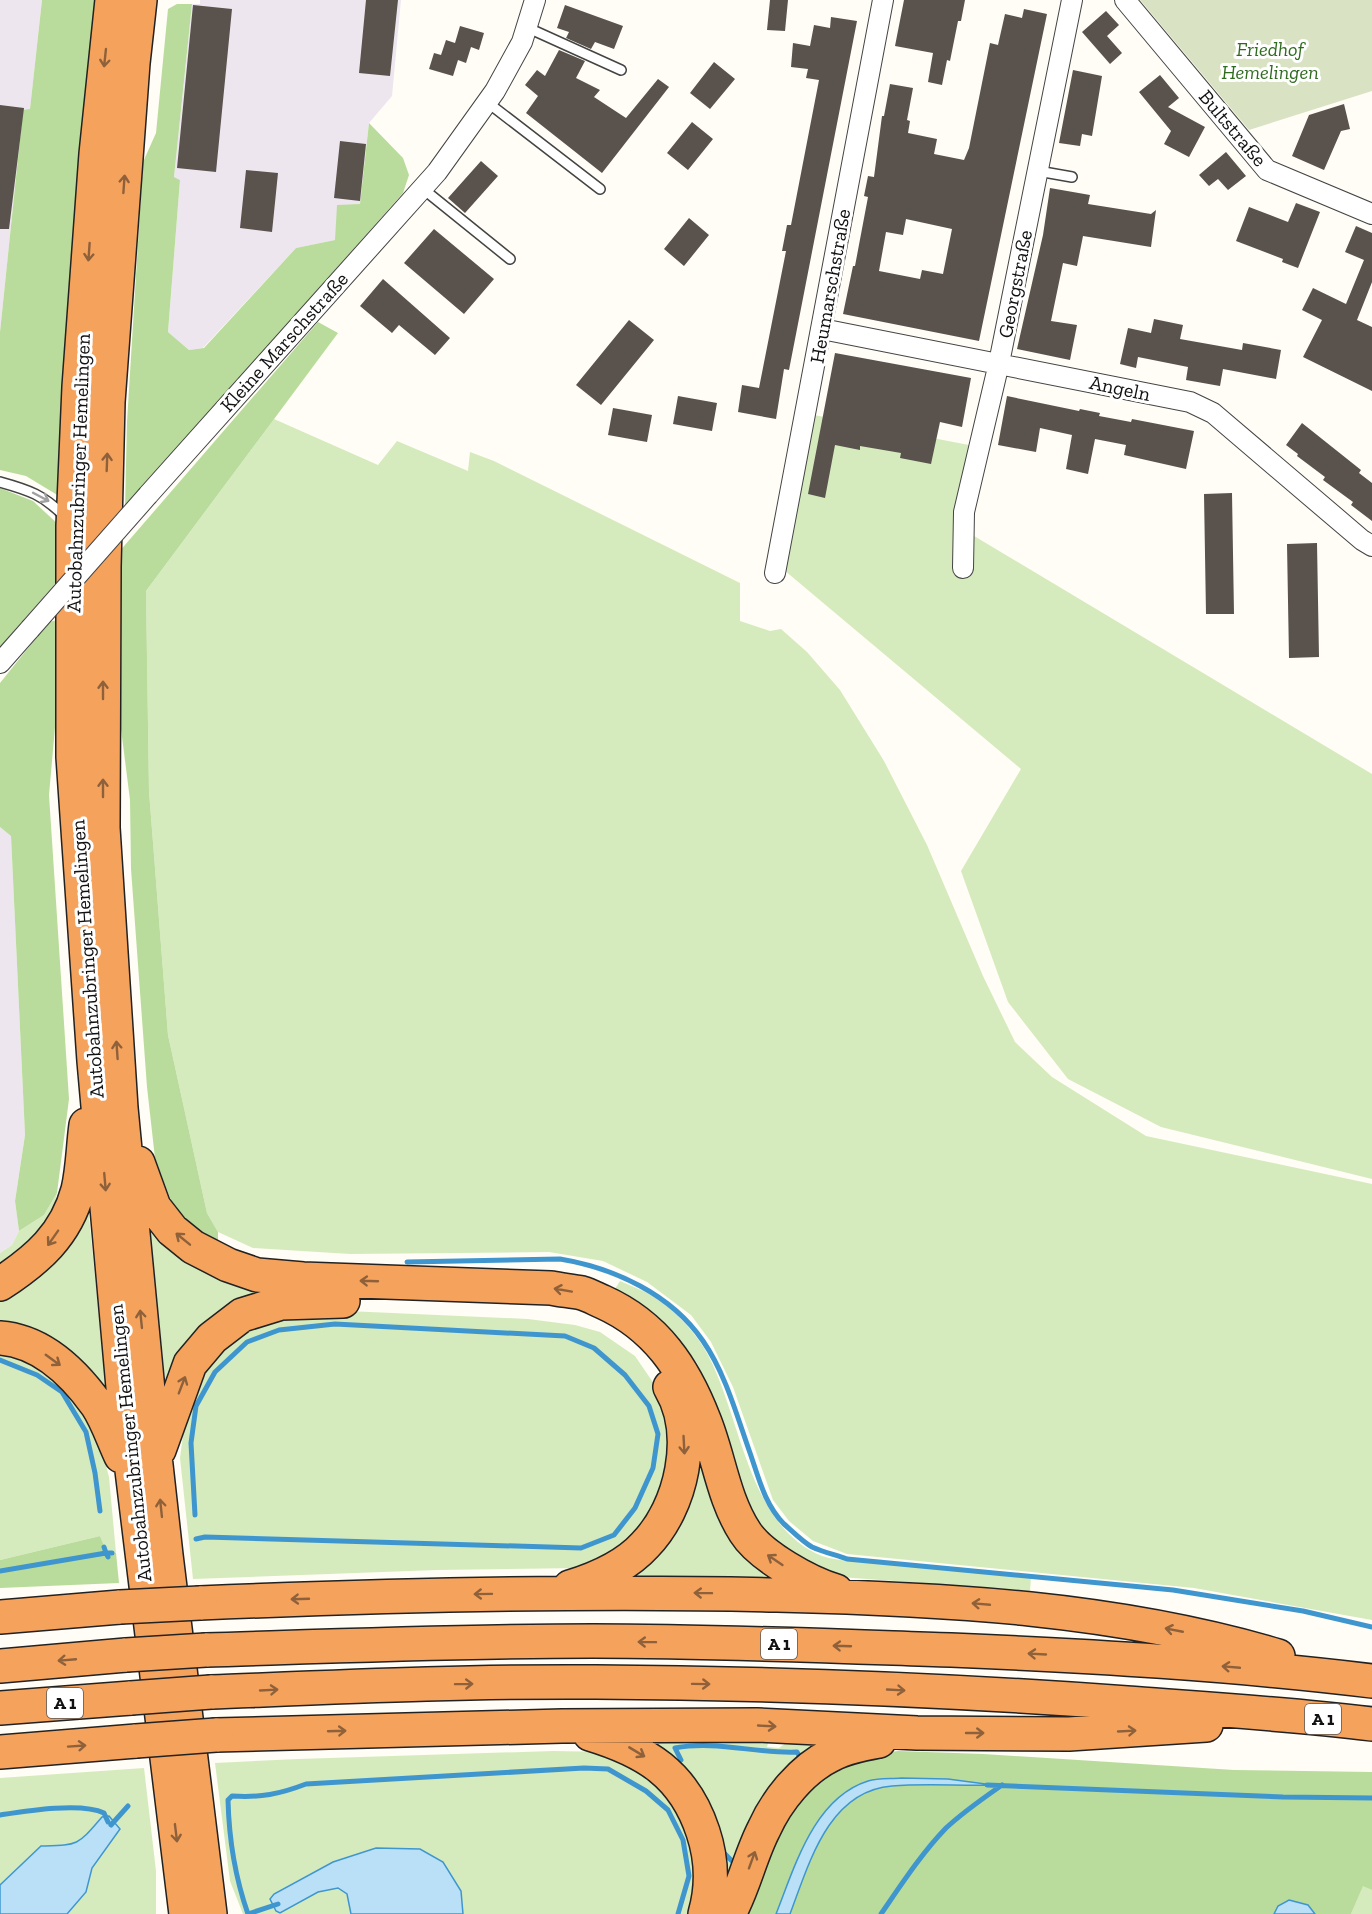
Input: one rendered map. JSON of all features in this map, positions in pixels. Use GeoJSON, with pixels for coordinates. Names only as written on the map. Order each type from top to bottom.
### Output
{"type":"FeatureCollection","features":[{"type":"Feature","properties":{"kind":"highway","name":"Autobahnzubringer Hemelingen"},"geometry":{"type":"LineString","coordinates":[[112,0],[93,189],[79,387],[73,525],[73,757],[94,1061],[143,1470],[186,1914]]}},
{"type":"Feature","properties":{"kind":"highway","name":"Autobahnzubringer Hemelingen"},"geometry":{"type":"LineString","coordinates":[[140,0],[133,63],[108,402],[104,567],[103,828],[143,1470],[210,1914]]}},
{"type":"Feature","properties":{"kind":"highway"},"geometry":{"type":"LineString","coordinates":[[0,1284],[29,1266],[49,1245],[68,1216],[78,1190],[94,1061]]}},
{"type":"Feature","properties":{"kind":"highway"},"geometry":{"type":"LineString","coordinates":[[121,1108],[154,1207],[172,1230],[193,1247],[228,1265],[257,1275],[303,1279],[550,1288],[584,1293],[620,1310],[651,1332],[677,1364],[705,1420],[730,1504],[746,1534],[767,1555],[822,1587],[844,1594],[867,1597]]}},
{"type":"Feature","properties":{"kind":"highway"},"geometry":{"type":"LineString","coordinates":[[143,1470],[190,1364],[212,1338],[242,1315],[281,1303],[316,1300],[533,1308],[580,1314],[619,1330],[638,1342],[656,1364],[674,1395],[683,1428],[684,1459],[677,1492],[664,1520],[645,1546],[615,1568],[587,1582],[542,1593]]}},
{"type":"Feature","properties":{"kind":"highway"},"geometry":{"type":"LineString","coordinates":[[0,1338],[9,1338],[40,1350],[66,1369],[97,1406],[143,1470]]}},
{"type":"Feature","properties":{"kind":"highway"},"geometry":{"type":"LineString","coordinates":[[0,1617],[120,1607],[359,1596],[704,1593],[867,1597],[991,1605],[1115,1620],[1237,1644],[1362,1679]]}},
{"type":"Feature","properties":{"kind":"highway","name":"A 1"},"geometry":{"type":"LineString","coordinates":[[0,1666],[206,1650],[595,1641],[809,1645],[1186,1663],[1362,1679]]}},
{"type":"Feature","properties":{"kind":"highway","name":"A 1"},"geometry":{"type":"LineString","coordinates":[[0,1708],[211,1692],[388,1685],[595,1682],[817,1686],[1019,1695],[1275,1714],[1372,1724]]}},
{"type":"Feature","properties":{"kind":"highway"},"geometry":{"type":"LineString","coordinates":[[6,1753],[216,1735],[562,1726],[757,1725],[917,1733],[1068,1734],[1190,1727],[1275,1714]]}},
{"type":"Feature","properties":{"kind":"highway"},"geometry":{"type":"LineString","coordinates":[[562,1726],[626,1746],[664,1771],[684,1791],[696,1810],[711,1867],[705,1914]]}},
{"type":"Feature","properties":{"kind":"highway"},"geometry":{"type":"LineString","coordinates":[[729,1914],[763,1829],[780,1800],[802,1775],[829,1755],[847,1748],[917,1733]]}},
{"type":"Feature","properties":{"kind":"highway"},"geometry":{"type":"LineString","coordinates":[[202,1852],[231,1914]]}},
{"type":"Feature","properties":{"kind":"highway"},"geometry":{"type":"LineString","coordinates":[[169,1914],[181,1878]]}},
{"type":"Feature","properties":{"kind":"street","name":"Kleine Marschstraße"},"geometry":{"type":"LineString","coordinates":[[0,663],[437,172],[487,102],[522,42],[535,0]]}},
{"type":"Feature","properties":{"kind":"street","name":"Heumarschstraße"},"geometry":{"type":"LineString","coordinates":[[776,573],[883,0]]}},
{"type":"Feature","properties":{"kind":"street","name":"Georgstraße"},"geometry":{"type":"LineString","coordinates":[[963,568],[964,512],[999,363],[1072,0]]}},
{"type":"Feature","properties":{"kind":"street","name":"Bultstraße"},"geometry":{"type":"LineString","coordinates":[[1125,0],[1267,170],[1372,214]]}},
{"type":"Feature","properties":{"kind":"street","name":"Angeln"},"geometry":{"type":"LineString","coordinates":[[822,329],[1190,402],[1213,413],[1362,540],[1372,546]]}},
{"type":"Feature","properties":{"kind":"lane"},"geometry":{"type":"LineString","coordinates":[[526,27],[621,70]]}},
{"type":"Feature","properties":{"kind":"lane"},"geometry":{"type":"LineString","coordinates":[[487,102],[600,189]]}},
{"type":"Feature","properties":{"kind":"lane"},"geometry":{"type":"LineString","coordinates":[[1038,171],[1072,177]]}},
{"type":"Feature","properties":{"kind":"lane"},"geometry":{"type":"LineString","coordinates":[[422,188],[510,259]]}},
{"type":"Feature","properties":{"kind":"lane"},"geometry":{"type":"LineString","coordinates":[[0,482],[27,489],[52,502],[73,525]]}},
{"type":"Feature","properties":{"kind":"shaded area"},"geometry":{"type":"Polygon","coordinates":[[[0,0],[42,0],[30,110],[23,110],[0,332],[0,0]]]}},
{"type":"Feature","properties":{"kind":"shaded area"},"geometry":{"type":"Polygon","coordinates":[[[200,0],[401,0],[392,96],[369,123],[360,205],[335,240],[296,248],[203,348],[189,350],[168,332],[180,180],[174,177],[192,4],[200,4],[200,0]]]}},
{"type":"Feature","properties":{"kind":"shaded area"},"geometry":{"type":"Polygon","coordinates":[[[0,827],[11,835],[25,1135],[15,1201],[19,1231],[12,1245],[0,1253],[0,827]]]}},
{"type":"Feature","properties":{"kind":"green space"},"geometry":{"type":"Polygon","coordinates":[[[42,0],[98,0],[59,496],[26,476],[0,470],[0,332],[23,110],[30,109],[42,0]]]}},
{"type":"Feature","properties":{"kind":"green space","name":"Friedhof Hemelingen"},"geometry":{"type":"Polygon","coordinates":[[[1140,0],[1372,0],[1372,91],[1249,130],[1140,0]]]}},
{"type":"Feature","properties":{"kind":"green space"},"geometry":{"type":"Polygon","coordinates":[[[177,4],[192,4],[174,177],[180,180],[168,332],[189,350],[204,348],[296,248],[335,240],[337,205],[360,204],[369,123],[403,158],[409,175],[403,193],[125,508],[127,422],[143,162],[156,133],[168,9],[177,4]]]}},
{"type":"Feature","properties":{"kind":"green space"},"geometry":{"type":"Polygon","coordinates":[[[318,322],[338,333],[146,591],[149,791],[168,1035],[207,1213],[218,1232],[218,1244],[198,1233],[172,1203],[155,1158],[147,1087],[131,869],[130,800],[120,721],[118,553],[318,322]]]}},
{"type":"Feature","properties":{"kind":"green space"},"geometry":{"type":"Polygon","coordinates":[[[814,415],[974,446],[959,527],[1372,774],[1372,1179],[1161,1127],[1068,1079],[1008,1002],[961,871],[1021,769],[784,570],[814,415]]]}},
{"type":"Feature","properties":{"kind":"green space"},"geometry":{"type":"Polygon","coordinates":[[[274,419],[378,465],[397,441],[468,471],[470,452],[494,461],[740,583],[740,621],[770,631],[781,629],[807,652],[840,690],[884,761],[927,845],[983,976],[1015,1042],[1052,1077],[1146,1136],[1372,1184],[1372,1620],[1194,1588],[847,1554],[813,1541],[789,1521],[773,1500],[733,1387],[711,1342],[691,1315],[647,1282],[603,1261],[549,1252],[350,1254],[253,1248],[218,1232],[207,1213],[168,1035],[149,791],[146,591],[274,419]]]}},
{"type":"Feature","properties":{"kind":"green space"},"geometry":{"type":"Polygon","coordinates":[[[0,488],[33,501],[60,526],[60,578],[0,647],[0,488]]]}},
{"type":"Feature","properties":{"kind":"green space"},"geometry":{"type":"Polygon","coordinates":[[[58,620],[57,705],[49,795],[69,1099],[57,1193],[44,1215],[19,1231],[15,1201],[25,1135],[11,836],[0,827],[0,683],[49,622],[58,620]]]}},
{"type":"Feature","properties":{"kind":"green space"},"geometry":{"type":"Polygon","coordinates":[[[57,1193],[50,1223],[0,1267],[0,1253],[12,1245],[19,1231],[44,1215],[57,1193]]]}},
{"type":"Feature","properties":{"kind":"green space"},"geometry":{"type":"Polygon","coordinates":[[[88,1207],[107,1396],[0,1326],[0,1299],[88,1207]]]}},
{"type":"Feature","properties":{"kind":"green space"},"geometry":{"type":"Polygon","coordinates":[[[148,1211],[280,1286],[166,1389],[148,1211]]]}},
{"type":"Feature","properties":{"kind":"green space"},"geometry":{"type":"Polygon","coordinates":[[[620,1281],[657,1299],[680,1318],[699,1340],[717,1374],[748,1464],[761,1493],[776,1519],[796,1541],[822,1556],[849,1561],[1031,1577],[1030,1591],[840,1577],[783,1549],[759,1524],[743,1492],[718,1408],[697,1363],[655,1314],[613,1292],[620,1281]]]}},
{"type":"Feature","properties":{"kind":"green space"},"geometry":{"type":"Polygon","coordinates":[[[325,1310],[528,1319],[575,1325],[600,1332],[635,1356],[663,1397],[672,1436],[656,1510],[612,1557],[579,1568],[437,1570],[193,1579],[180,1458],[185,1420],[197,1383],[225,1343],[257,1321],[325,1310]]]}},
{"type":"Feature","properties":{"kind":"green space"},"geometry":{"type":"Polygon","coordinates":[[[0,1349],[68,1382],[96,1428],[109,1477],[116,1553],[106,1550],[100,1536],[0,1560],[0,1349]]]}},
{"type":"Feature","properties":{"kind":"green space"},"geometry":{"type":"Polygon","coordinates":[[[705,1451],[798,1585],[607,1587],[695,1459],[705,1451]]]}},
{"type":"Feature","properties":{"kind":"green space"},"geometry":{"type":"Polygon","coordinates":[[[100,1536],[106,1550],[116,1553],[119,1583],[0,1588],[0,1560],[100,1536]]]}},
{"type":"Feature","properties":{"kind":"green space"},"geometry":{"type":"Polygon","coordinates":[[[794,1737],[844,1740],[722,1889],[637,1740],[768,1743],[767,1747],[779,1748],[794,1737]]]}},
{"type":"Feature","properties":{"kind":"green space"},"geometry":{"type":"Polygon","coordinates":[[[553,1751],[610,1752],[668,1786],[701,1851],[695,1914],[243,1914],[230,1881],[215,1763],[553,1751]]]}},
{"type":"Feature","properties":{"kind":"green space"},"geometry":{"type":"Polygon","coordinates":[[[898,1751],[983,1754],[1234,1770],[1372,1772],[1372,1890],[1363,1886],[1351,1914],[1315,1914],[1308,1905],[1278,1906],[1274,1914],[743,1914],[790,1813],[819,1776],[857,1757],[898,1751]]]}},
{"type":"Feature","properties":{"kind":"green space"},"geometry":{"type":"Polygon","coordinates":[[[144,1768],[156,1871],[156,1914],[67,1914],[86,1892],[92,1869],[100,1855],[102,1817],[82,1839],[76,1842],[41,1846],[0,1885],[0,1778],[144,1768]]]}},
{"type":"Feature","properties":{"kind":"green space"},"geometry":{"type":"Polygon","coordinates":[[[1363,1885],[1372,1890],[1372,1914],[1351,1914],[1363,1885]]]}},
{"type":"Feature","properties":{"kind":"water"},"geometry":{"type":"Polygon","coordinates":[[[901,1778],[948,1779],[993,1785],[892,1786],[870,1791],[852,1801],[824,1833],[790,1914],[776,1914],[799,1855],[820,1818],[834,1802],[849,1790],[868,1781],[901,1778]]]}},
{"type":"Feature","properties":{"kind":"water"},"geometry":{"type":"Polygon","coordinates":[[[109,1816],[120,1829],[92,1868],[86,1892],[67,1914],[0,1914],[0,1885],[41,1846],[76,1842],[82,1839],[102,1817],[109,1816]]]}},
{"type":"Feature","properties":{"kind":"water"},"geometry":{"type":"Polygon","coordinates":[[[376,1848],[420,1849],[443,1862],[461,1891],[463,1914],[351,1914],[347,1894],[338,1888],[318,1892],[280,1913],[276,1911],[270,1899],[274,1894],[333,1862],[376,1848]]]}},
{"type":"Feature","properties":{"kind":"water"},"geometry":{"type":"Polygon","coordinates":[[[1289,1900],[1308,1905],[1315,1914],[1274,1914],[1278,1906],[1289,1900]]]}},
{"type":"Feature","properties":{"kind":"building"},"geometry":{"type":"Polygon","coordinates":[[[366,0],[398,0],[390,76],[359,73],[366,0]]]}},
{"type":"Feature","properties":{"kind":"building"},"geometry":{"type":"Polygon","coordinates":[[[770,0],[788,0],[785,31],[767,30],[770,0]]]}},
{"type":"Feature","properties":{"kind":"building"},"geometry":{"type":"Polygon","coordinates":[[[904,0],[965,0],[942,85],[928,82],[933,53],[895,46],[904,0]]]}},
{"type":"Feature","properties":{"kind":"building"},"geometry":{"type":"Polygon","coordinates":[[[193,5],[232,9],[216,172],[177,168],[193,5]]]}},
{"type":"Feature","properties":{"kind":"building"},"geometry":{"type":"Polygon","coordinates":[[[565,5],[623,26],[614,49],[595,42],[591,49],[566,38],[569,32],[557,28],[565,5]]]}},
{"type":"Feature","properties":{"kind":"building"},"geometry":{"type":"Polygon","coordinates":[[[1024,9],[1047,14],[979,341],[843,314],[868,197],[864,196],[868,176],[874,177],[882,116],[884,116],[890,84],[913,88],[907,120],[910,121],[908,133],[937,139],[934,154],[964,160],[969,148],[990,43],[998,45],[1005,14],[1022,18],[1024,9]],[[906,219],[903,235],[886,232],[879,271],[920,279],[922,270],[943,274],[952,229],[906,219]]]}},
{"type":"Feature","properties":{"kind":"building"},"geometry":{"type":"Polygon","coordinates":[[[1106,11],[1119,25],[1107,36],[1122,53],[1110,64],[1082,32],[1106,11]]]}},
{"type":"Feature","properties":{"kind":"building"},"geometry":{"type":"Polygon","coordinates":[[[831,17],[857,21],[789,370],[784,369],[776,419],[738,412],[742,385],[759,388],[786,251],[782,251],[787,225],[791,225],[819,80],[806,78],[808,69],[791,67],[793,43],[810,46],[814,25],[830,28],[831,17]]]}},
{"type":"Feature","properties":{"kind":"building"},"geometry":{"type":"Polygon","coordinates":[[[460,26],[484,33],[479,50],[471,47],[466,63],[458,60],[453,76],[429,69],[434,53],[441,55],[446,40],[455,43],[460,26]]]}},
{"type":"Feature","properties":{"kind":"building"},"geometry":{"type":"Polygon","coordinates":[[[559,50],[585,61],[576,78],[600,90],[594,97],[626,118],[658,79],[669,87],[602,173],[526,113],[538,96],[525,85],[537,70],[545,76],[559,50]]]}},
{"type":"Feature","properties":{"kind":"building"},"geometry":{"type":"Polygon","coordinates":[[[714,62],[735,79],[710,109],[690,93],[714,62]]]}},
{"type":"Feature","properties":{"kind":"building"},"geometry":{"type":"Polygon","coordinates":[[[1073,70],[1102,76],[1092,136],[1082,134],[1080,146],[1059,143],[1073,70]]]}},
{"type":"Feature","properties":{"kind":"building"},"geometry":{"type":"Polygon","coordinates":[[[1160,75],[1179,98],[1168,107],[1205,127],[1189,157],[1164,144],[1171,131],[1139,92],[1160,75]]]}},
{"type":"Feature","properties":{"kind":"building"},"geometry":{"type":"Polygon","coordinates":[[[1344,104],[1350,129],[1341,131],[1324,170],[1292,156],[1309,115],[1344,104]]]}},
{"type":"Feature","properties":{"kind":"building"},"geometry":{"type":"Polygon","coordinates":[[[0,105],[24,108],[9,229],[0,229],[0,105]]]}},
{"type":"Feature","properties":{"kind":"building"},"geometry":{"type":"Polygon","coordinates":[[[692,122],[713,139],[688,170],[667,153],[692,122]]]}},
{"type":"Feature","properties":{"kind":"building"},"geometry":{"type":"Polygon","coordinates":[[[340,141],[366,144],[360,201],[334,198],[340,141]]]}},
{"type":"Feature","properties":{"kind":"building"},"geometry":{"type":"Polygon","coordinates":[[[1226,152],[1246,176],[1228,190],[1218,179],[1209,186],[1199,175],[1226,152]]]}},
{"type":"Feature","properties":{"kind":"building"},"geometry":{"type":"Polygon","coordinates":[[[481,161],[498,176],[465,213],[448,198],[481,161]]]}},
{"type":"Feature","properties":{"kind":"building"},"geometry":{"type":"Polygon","coordinates":[[[246,170],[278,173],[272,232],[240,228],[246,170]]]}},
{"type":"Feature","properties":{"kind":"building"},"geometry":{"type":"Polygon","coordinates":[[[1050,188],[1090,195],[1088,204],[1151,214],[1156,210],[1151,247],[1083,236],[1077,266],[1063,263],[1051,321],[1077,325],[1070,360],[1017,349],[1043,235],[1050,188]]]}},
{"type":"Feature","properties":{"kind":"building"},"geometry":{"type":"Polygon","coordinates":[[[1296,203],[1320,212],[1298,268],[1282,262],[1283,259],[1236,241],[1249,207],[1288,222],[1296,203]]]}},
{"type":"Feature","properties":{"kind":"building"},"geometry":{"type":"Polygon","coordinates":[[[689,218],[709,235],[684,266],[664,249],[689,218]]]}},
{"type":"Feature","properties":{"kind":"building"},"geometry":{"type":"Polygon","coordinates":[[[1356,226],[1372,233],[1372,282],[1357,320],[1372,327],[1372,391],[1303,357],[1322,320],[1302,310],[1313,288],[1346,304],[1364,260],[1345,252],[1356,226]]]}},
{"type":"Feature","properties":{"kind":"building"},"geometry":{"type":"Polygon","coordinates":[[[434,229],[494,279],[464,314],[404,263],[434,229]]]}},
{"type":"Feature","properties":{"kind":"building"},"geometry":{"type":"Polygon","coordinates":[[[383,279],[450,338],[435,355],[399,325],[392,333],[360,306],[383,279]]]}},
{"type":"Feature","properties":{"kind":"building"},"geometry":{"type":"Polygon","coordinates":[[[1154,319],[1183,325],[1180,339],[1242,350],[1243,343],[1281,350],[1276,379],[1223,369],[1220,386],[1186,380],[1188,367],[1138,357],[1136,368],[1120,364],[1128,328],[1151,333],[1154,319]]]}},
{"type":"Feature","properties":{"kind":"building"},"geometry":{"type":"Polygon","coordinates":[[[629,320],[654,340],[601,405],[576,385],[629,320]]]}},
{"type":"Feature","properties":{"kind":"building"},"geometry":{"type":"Polygon","coordinates":[[[835,353],[971,378],[962,427],[940,422],[931,464],[900,458],[901,453],[860,446],[860,450],[835,445],[825,498],[808,494],[835,353]]]}},
{"type":"Feature","properties":{"kind":"building"},"geometry":{"type":"Polygon","coordinates":[[[678,396],[717,403],[712,431],[673,424],[678,396]]]}},
{"type":"Feature","properties":{"kind":"building"},"geometry":{"type":"Polygon","coordinates":[[[1007,396],[1079,411],[1080,409],[1100,413],[1099,416],[1131,422],[1132,419],[1194,431],[1186,469],[1124,455],[1126,445],[1095,439],[1088,474],[1066,469],[1072,435],[1040,428],[1036,452],[998,445],[1007,396]]]}},
{"type":"Feature","properties":{"kind":"building"},"geometry":{"type":"Polygon","coordinates":[[[613,408],[652,415],[647,442],[608,435],[613,408]]]}},
{"type":"Feature","properties":{"kind":"building"},"geometry":{"type":"Polygon","coordinates":[[[1302,423],[1361,470],[1359,473],[1372,483],[1372,521],[1351,505],[1353,502],[1323,480],[1325,477],[1286,445],[1302,423]]]}},
{"type":"Feature","properties":{"kind":"building"},"geometry":{"type":"Polygon","coordinates":[[[1232,493],[1234,614],[1206,614],[1204,494],[1232,493]]]}},
{"type":"Feature","properties":{"kind":"building"},"geometry":{"type":"Polygon","coordinates":[[[1317,543],[1319,657],[1289,658],[1287,544],[1317,543]]]}},
{"type":"Feature","properties":{"kind":"waterway"},"geometry":{"type":"LineString","coordinates":[[407,1262],[560,1259],[601,1269],[640,1286],[658,1297],[690,1324],[718,1366],[771,1508],[784,1524],[816,1549],[847,1559],[1173,1590],[1303,1611],[1372,1627]]}},
{"type":"Feature","properties":{"kind":"waterway"},"geometry":{"type":"LineString","coordinates":[[195,1515],[191,1443],[196,1406],[215,1372],[247,1342],[279,1330],[335,1324],[565,1336],[594,1348],[625,1375],[649,1406],[658,1434],[653,1468],[635,1508],[614,1535],[581,1548],[205,1537],[196,1539]]}},
{"type":"Feature","properties":{"kind":"waterway"},"geometry":{"type":"LineString","coordinates":[[0,1360],[37,1375],[62,1392],[86,1432],[100,1511]]}},
{"type":"Feature","properties":{"kind":"waterway"},"geometry":{"type":"LineString","coordinates":[[0,1571],[106,1553],[104,1547]]}},
{"type":"Feature","properties":{"kind":"waterway"},"geometry":{"type":"LineString","coordinates":[[108,1557],[106,1553],[112,1553]]}},
{"type":"Feature","properties":{"kind":"waterway"},"geometry":{"type":"LineString","coordinates":[[681,1760],[675,1748],[721,1746],[797,1752],[800,1757],[796,1761]]}},
{"type":"Feature","properties":{"kind":"waterway"},"geometry":{"type":"LineString","coordinates":[[278,1904],[248,1914],[231,1844],[228,1800],[232,1796],[270,1794],[306,1784],[584,1768],[608,1769],[646,1791],[668,1810],[683,1840],[689,1876],[678,1914]]}},
{"type":"Feature","properties":{"kind":"waterway"},"geometry":{"type":"LineString","coordinates":[[987,1785],[1283,1797],[1372,1798]]}},
{"type":"Feature","properties":{"kind":"waterway"},"geometry":{"type":"LineString","coordinates":[[881,1914],[920,1859],[946,1828],[1002,1785]]}},
{"type":"Feature","properties":{"kind":"waterway"},"geometry":{"type":"LineString","coordinates":[[111,1825],[128,1806]]}},
{"type":"Feature","properties":{"kind":"waterway"},"geometry":{"type":"LineString","coordinates":[[0,1815],[53,1808],[82,1808],[104,1813],[108,1822]]}},
{"type":"Feature","properties":{"kind":"waterway"},"geometry":{"type":"LineString","coordinates":[[725,1854],[732,1861],[738,1859]]}}]}
